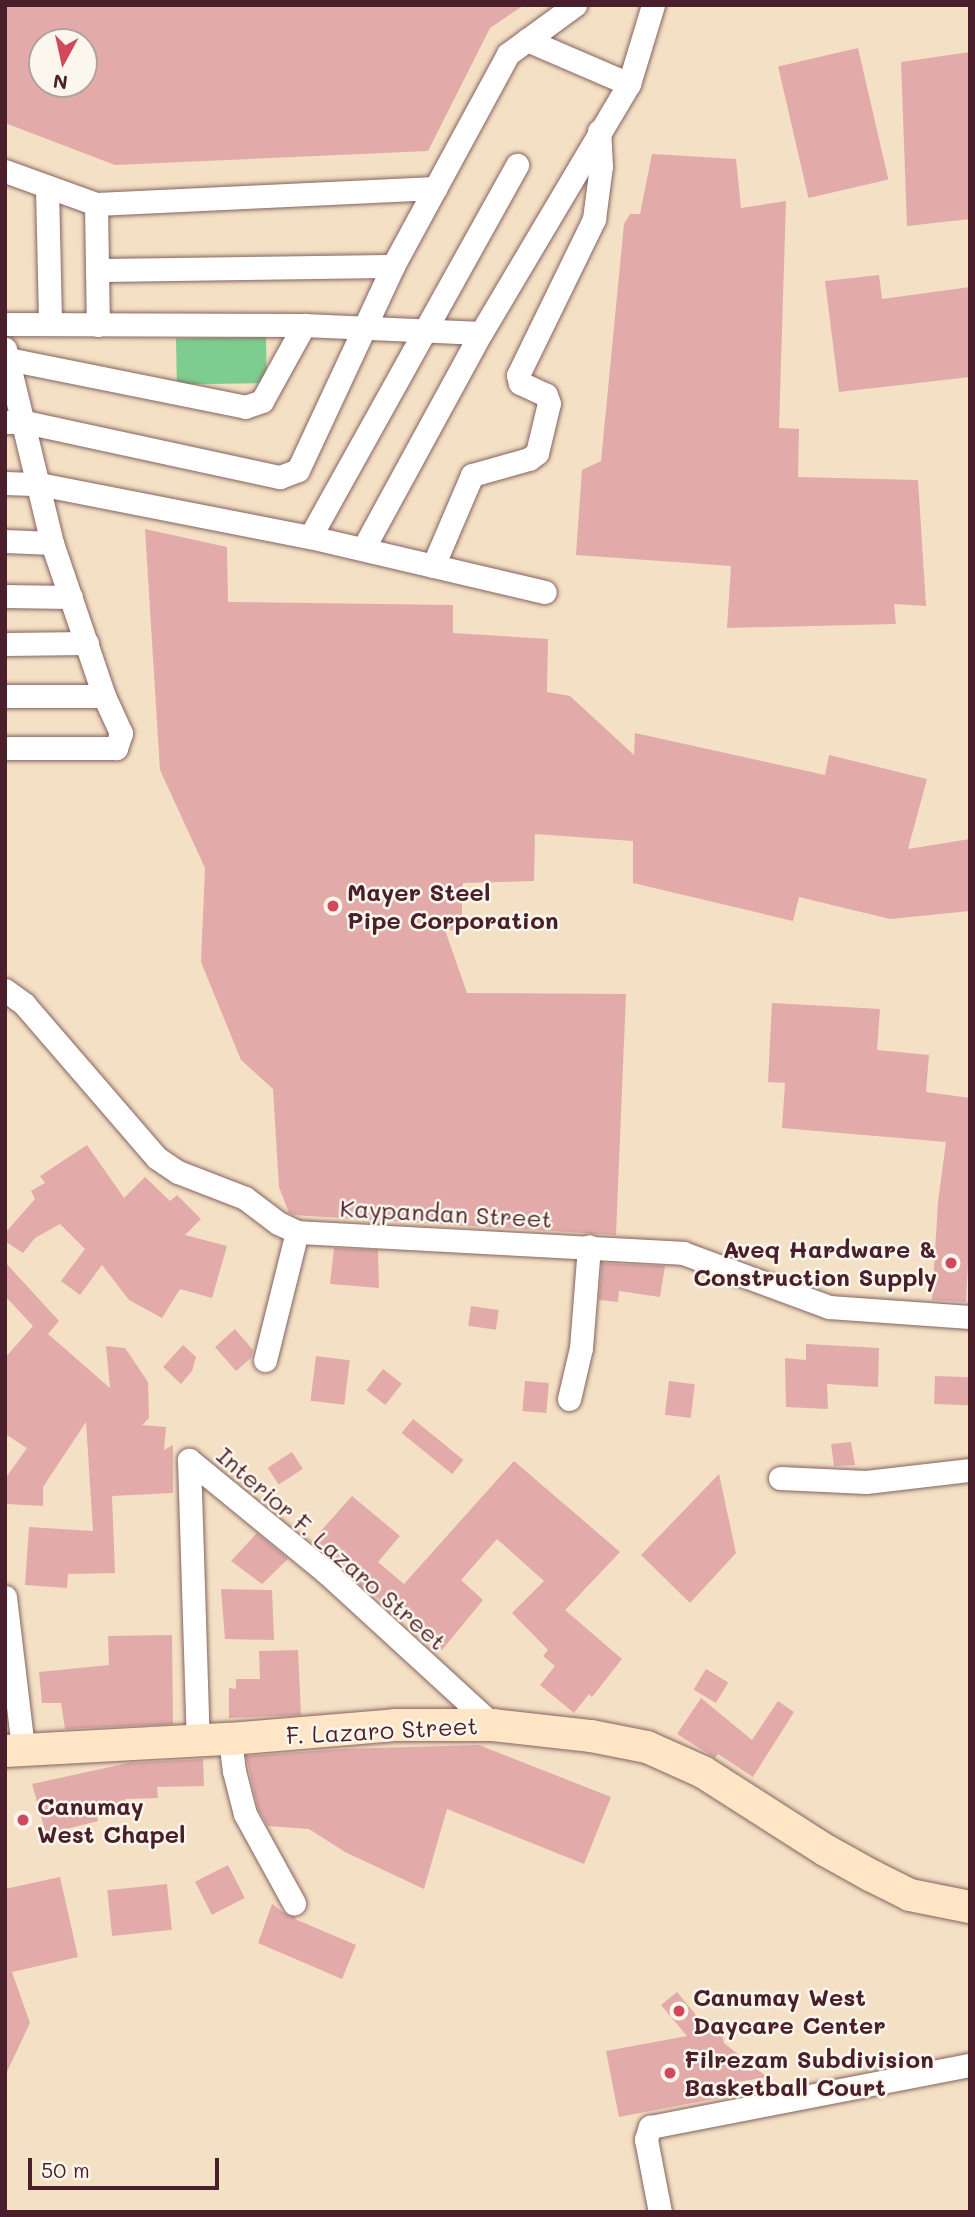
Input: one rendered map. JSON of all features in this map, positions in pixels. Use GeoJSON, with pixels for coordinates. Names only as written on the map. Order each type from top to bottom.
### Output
{"type":"FeatureCollection","features":[{"type":"Feature","properties":{"kind":"street"},"geometry":{"type":"LineString","coordinates":[[15,422],[280,477],[298,470],[367,327],[393,265],[508,54],[575,5]]}},
{"type":"Feature","properties":{"kind":"street"},"geometry":{"type":"LineString","coordinates":[[363,549],[481,333],[629,84],[653,5]]}},
{"type":"Feature","properties":{"kind":"street"},"geometry":{"type":"LineString","coordinates":[[527,40],[629,84]]}},
{"type":"Feature","properties":{"kind":"street"},"geometry":{"type":"LineString","coordinates":[[433,566],[472,475],[529,459],[537,453],[549,403],[546,395],[520,383],[519,375],[594,219],[601,166],[599,131]]}},
{"type":"Feature","properties":{"kind":"street"},"geometry":{"type":"LineString","coordinates":[[310,537],[517,166]]}},
{"type":"Feature","properties":{"kind":"street"},"geometry":{"type":"LineString","coordinates":[[5,171],[96,204],[436,188]]}},
{"type":"Feature","properties":{"kind":"street"},"geometry":{"type":"LineString","coordinates":[[47,188],[50,324]]}},
{"type":"Feature","properties":{"kind":"street"},"geometry":{"type":"LineString","coordinates":[[96,204],[98,325]]}},
{"type":"Feature","properties":{"kind":"street"},"geometry":{"type":"LineString","coordinates":[[97,270],[393,265]]}},
{"type":"Feature","properties":{"kind":"street"},"geometry":{"type":"LineString","coordinates":[[5,324],[304,325],[426,328],[481,333]]}},
{"type":"Feature","properties":{"kind":"street"},"geometry":{"type":"LineString","coordinates":[[5,748],[116,748],[121,733],[104,696],[52,542],[39,484],[15,422],[8,366],[245,407],[262,401],[304,325]]}},
{"type":"Feature","properties":{"kind":"street"},"geometry":{"type":"LineString","coordinates":[[5,483],[39,484],[310,537],[545,592]]}},
{"type":"Feature","properties":{"kind":"street"},"geometry":{"type":"LineString","coordinates":[[5,541],[52,542]]}},
{"type":"Feature","properties":{"kind":"street"},"geometry":{"type":"LineString","coordinates":[[5,596],[71,597]]}},
{"type":"Feature","properties":{"kind":"street"},"geometry":{"type":"LineString","coordinates":[[5,644],[87,643]]}},
{"type":"Feature","properties":{"kind":"street"},"geometry":{"type":"LineString","coordinates":[[5,696],[104,696]]}},
{"type":"Feature","properties":{"kind":"street","name":"Kaypandan Street"},"geometry":{"type":"LineString","coordinates":[[5,990],[24,1004],[157,1158],[178,1172],[245,1198],[278,1223],[297,1232],[683,1252],[829,1307],[970,1317]]}},
{"type":"Feature","properties":{"kind":"street"},"geometry":{"type":"LineString","coordinates":[[265,1360],[297,1232]]}},
{"type":"Feature","properties":{"kind":"street"},"geometry":{"type":"LineString","coordinates":[[569,1399],[581,1348],[589,1246]]}},
{"type":"Feature","properties":{"kind":"street","name":"Interior F. Lazaro Street"},"geometry":{"type":"LineString","coordinates":[[198,1740],[189,1460],[326,1572],[493,1725]]}},
{"type":"Feature","properties":{"kind":"street"},"geometry":{"type":"LineString","coordinates":[[780,1478],[866,1482],[970,1470]]}},
{"type":"Feature","properties":{"kind":"street"},"geometry":{"type":"LineString","coordinates":[[5,1597],[14,1750]]}},
{"type":"Feature","properties":{"kind":"street","name":"F. Lazaro Street"},"geometry":{"type":"LineString","coordinates":[[14,1750],[230,1739],[395,1725],[493,1725],[591,1735],[647,1747],[703,1772],[825,1850],[910,1895],[970,1907]]}},
{"type":"Feature","properties":{"kind":"street"},"geometry":{"type":"LineString","coordinates":[[230,1739],[234,1771],[245,1815],[294,1903]]}},
{"type":"Feature","properties":{"kind":"street"},"geometry":{"type":"LineString","coordinates":[[660,2212],[646,2139],[650,2127],[970,2065]]}},
{"type":"Feature","properties":{"kind":"green space"},"geometry":{"type":"Polygon","coordinates":[[[266,337],[267,383],[177,385],[176,339],[266,337]]]}},
{"type":"Feature","properties":{"kind":"building"},"geometry":{"type":"Polygon","coordinates":[[[5,5],[524,5],[490,28],[428,151],[115,165],[5,123],[5,5]]]}},
{"type":"Feature","properties":{"kind":"building"},"geometry":{"type":"Polygon","coordinates":[[[858,48],[888,180],[808,198],[778,66],[858,48]]]}},
{"type":"Feature","properties":{"kind":"building"},"geometry":{"type":"Polygon","coordinates":[[[970,52],[970,219],[907,226],[901,62],[970,52]]]}},
{"type":"Feature","properties":{"kind":"building"},"geometry":{"type":"Polygon","coordinates":[[[652,154],[736,159],[741,208],[786,201],[779,428],[799,429],[798,477],[918,480],[926,606],[894,604],[896,624],[727,628],[731,566],[576,555],[582,470],[601,461],[624,224],[630,214],[640,214],[652,154]]]}},
{"type":"Feature","properties":{"kind":"building"},"geometry":{"type":"Polygon","coordinates":[[[879,275],[882,299],[970,287],[970,377],[839,392],[825,281],[879,275]]]}},
{"type":"Feature","properties":{"kind":"building","name":"Mayer Steel Pipe Corporation"},"geometry":{"type":"Polygon","coordinates":[[[145,529],[227,547],[228,602],[453,605],[453,633],[548,639],[547,692],[570,696],[634,755],[635,733],[825,775],[829,755],[927,779],[908,849],[970,839],[970,911],[890,919],[799,897],[793,921],[633,883],[633,841],[535,834],[534,881],[463,883],[461,931],[445,930],[467,993],[626,994],[616,1235],[289,1213],[279,1187],[273,1089],[241,1060],[201,962],[205,868],[160,770],[145,529]]]}},
{"type":"Feature","properties":{"kind":"building"},"geometry":{"type":"Polygon","coordinates":[[[772,1003],[880,1009],[877,1050],[929,1055],[926,1092],[970,1098],[970,1225],[966,1302],[932,1300],[938,1202],[946,1142],[782,1128],[785,1083],[768,1082],[772,1003]]]}},
{"type":"Feature","properties":{"kind":"building"},"geometry":{"type":"Polygon","coordinates":[[[87,1145],[124,1198],[145,1177],[170,1201],[177,1195],[201,1219],[185,1235],[227,1246],[212,1298],[180,1289],[162,1318],[129,1300],[102,1265],[80,1295],[61,1281],[85,1249],[60,1224],[35,1238],[23,1253],[5,1241],[5,1233],[35,1199],[31,1191],[45,1183],[40,1176],[87,1145]]]}},
{"type":"Feature","properties":{"kind":"building"},"geometry":{"type":"Polygon","coordinates":[[[334,1248],[378,1250],[379,1288],[330,1284],[334,1248]]]}},
{"type":"Feature","properties":{"kind":"building"},"geometry":{"type":"Polygon","coordinates":[[[5,1262],[59,1321],[48,1334],[110,1388],[106,1346],[125,1348],[148,1382],[149,1418],[142,1425],[166,1427],[164,1450],[173,1445],[173,1493],[112,1496],[115,1573],[68,1574],[67,1588],[25,1585],[29,1527],[93,1531],[86,1422],[43,1487],[43,1506],[6,1504],[7,1476],[27,1448],[5,1434],[5,1358],[33,1326],[5,1296],[5,1262]]]}},
{"type":"Feature","properties":{"kind":"building"},"geometry":{"type":"Polygon","coordinates":[[[602,1263],[665,1266],[660,1297],[619,1291],[618,1302],[599,1300],[602,1263]]]}},
{"type":"Feature","properties":{"kind":"building"},"geometry":{"type":"Polygon","coordinates":[[[471,1306],[499,1310],[496,1330],[468,1326],[471,1306]]]}},
{"type":"Feature","properties":{"kind":"building"},"geometry":{"type":"Polygon","coordinates":[[[235,1329],[253,1350],[251,1358],[236,1371],[215,1347],[235,1329]]]}},
{"type":"Feature","properties":{"kind":"building"},"geometry":{"type":"Polygon","coordinates":[[[806,1344],[879,1348],[878,1387],[827,1384],[828,1409],[786,1407],[785,1358],[806,1360],[806,1344]]]}},
{"type":"Feature","properties":{"kind":"building"},"geometry":{"type":"Polygon","coordinates":[[[183,1345],[196,1357],[192,1371],[181,1384],[163,1367],[183,1345]]]}},
{"type":"Feature","properties":{"kind":"building"},"geometry":{"type":"Polygon","coordinates":[[[316,1356],[350,1360],[344,1405],[311,1401],[316,1356]]]}},
{"type":"Feature","properties":{"kind":"building"},"geometry":{"type":"Polygon","coordinates":[[[383,1369],[402,1384],[385,1405],[366,1390],[383,1369]]]}},
{"type":"Feature","properties":{"kind":"building"},"geometry":{"type":"Polygon","coordinates":[[[935,1376],[970,1377],[969,1405],[934,1404],[935,1376]]]}},
{"type":"Feature","properties":{"kind":"building"},"geometry":{"type":"Polygon","coordinates":[[[525,1381],[549,1383],[546,1413],[522,1411],[525,1381]]]}},
{"type":"Feature","properties":{"kind":"building"},"geometry":{"type":"Polygon","coordinates":[[[669,1381],[695,1384],[691,1418],[665,1415],[669,1381]]]}},
{"type":"Feature","properties":{"kind":"building"},"geometry":{"type":"Polygon","coordinates":[[[413,1419],[464,1460],[452,1474],[402,1433],[413,1419]]]}},
{"type":"Feature","properties":{"kind":"building"},"geometry":{"type":"Polygon","coordinates":[[[851,1442],[855,1465],[834,1466],[831,1444],[851,1442]]]}},
{"type":"Feature","properties":{"kind":"building"},"geometry":{"type":"Polygon","coordinates":[[[292,1452],[303,1469],[279,1485],[268,1468],[292,1452]]]}},
{"type":"Feature","properties":{"kind":"building"},"geometry":{"type":"Polygon","coordinates":[[[514,1461],[620,1552],[565,1610],[622,1659],[592,1697],[589,1694],[574,1713],[540,1685],[555,1666],[543,1656],[548,1650],[512,1613],[544,1581],[497,1539],[461,1580],[483,1600],[442,1650],[401,1610],[398,1613],[363,1587],[311,1542],[352,1496],[400,1536],[378,1562],[404,1584],[514,1461]]]}},
{"type":"Feature","properties":{"kind":"building"},"geometry":{"type":"Polygon","coordinates":[[[719,1474],[736,1553],[690,1603],[641,1555],[719,1474]]]}},
{"type":"Feature","properties":{"kind":"building"},"geometry":{"type":"Polygon","coordinates":[[[257,1533],[288,1559],[262,1584],[231,1561],[257,1533]]]}},
{"type":"Feature","properties":{"kind":"building"},"geometry":{"type":"Polygon","coordinates":[[[221,1589],[272,1590],[274,1640],[225,1639],[221,1589]]]}},
{"type":"Feature","properties":{"kind":"building"},"geometry":{"type":"Polygon","coordinates":[[[172,1635],[173,1724],[65,1729],[61,1703],[42,1703],[39,1672],[109,1665],[108,1636],[172,1635]]]}},
{"type":"Feature","properties":{"kind":"building"},"geometry":{"type":"Polygon","coordinates":[[[298,1650],[301,1715],[229,1718],[229,1688],[236,1689],[236,1679],[260,1679],[259,1651],[298,1650]]]}},
{"type":"Feature","properties":{"kind":"building"},"geometry":{"type":"Polygon","coordinates":[[[706,1669],[728,1682],[716,1703],[694,1690],[706,1669]]]}},
{"type":"Feature","properties":{"kind":"building"},"geometry":{"type":"Polygon","coordinates":[[[701,1698],[752,1740],[778,1701],[794,1712],[753,1777],[718,1754],[715,1758],[677,1734],[701,1698]]]}},
{"type":"Feature","properties":{"kind":"building"},"geometry":{"type":"Polygon","coordinates":[[[479,1745],[611,1797],[584,1864],[447,1809],[424,1889],[345,1852],[309,1829],[268,1826],[258,1809],[246,1756],[341,1749],[479,1745]]]}},
{"type":"Feature","properties":{"kind":"building"},"geometry":{"type":"Polygon","coordinates":[[[203,1759],[204,1786],[157,1787],[158,1798],[125,1799],[126,1808],[96,1812],[98,1821],[46,1834],[32,1784],[128,1763],[203,1759]]]}},
{"type":"Feature","properties":{"kind":"building"},"geometry":{"type":"Polygon","coordinates":[[[228,1865],[245,1898],[212,1915],[195,1882],[228,1865]]]}},
{"type":"Feature","properties":{"kind":"building"},"geometry":{"type":"Polygon","coordinates":[[[60,1877],[78,1957],[12,1972],[30,2023],[5,2076],[5,1889],[60,1877]]]}},
{"type":"Feature","properties":{"kind":"building"},"geometry":{"type":"Polygon","coordinates":[[[167,1884],[172,1930],[112,1936],[107,1890],[167,1884]]]}},
{"type":"Feature","properties":{"kind":"building"},"geometry":{"type":"Polygon","coordinates":[[[272,1904],[287,1915],[296,1917],[295,1919],[356,1945],[342,1979],[258,1943],[272,1904]]]}},
{"type":"Feature","properties":{"kind":"building","name":"Filrezam Subdivision Basketball Court"},"geometry":{"type":"Polygon","coordinates":[[[677,1992],[710,2032],[721,2029],[724,2043],[767,2077],[732,2083],[734,2095],[619,2117],[606,2051],[687,2036],[661,2005],[677,1992]]]}},
{"type":"Feature","properties":{"kind":"place","name":"Mayer Steel Pipe Corporation"},"geometry":{"type":"Point","coordinates":[333,906]}},
{"type":"Feature","properties":{"kind":"place","name":"Aveq Hardware & Construction Supply"},"geometry":{"type":"Point","coordinates":[951,1263]}},
{"type":"Feature","properties":{"kind":"place","name":"Canumay West Chapel"},"geometry":{"type":"Point","coordinates":[23,1820]}},
{"type":"Feature","properties":{"kind":"place","name":"Canumay West Daycare Center"},"geometry":{"type":"Point","coordinates":[679,2011]}},
{"type":"Feature","properties":{"kind":"place","name":"Filrezam Subdivision Basketball Court"},"geometry":{"type":"Point","coordinates":[670,2073]}}]}
